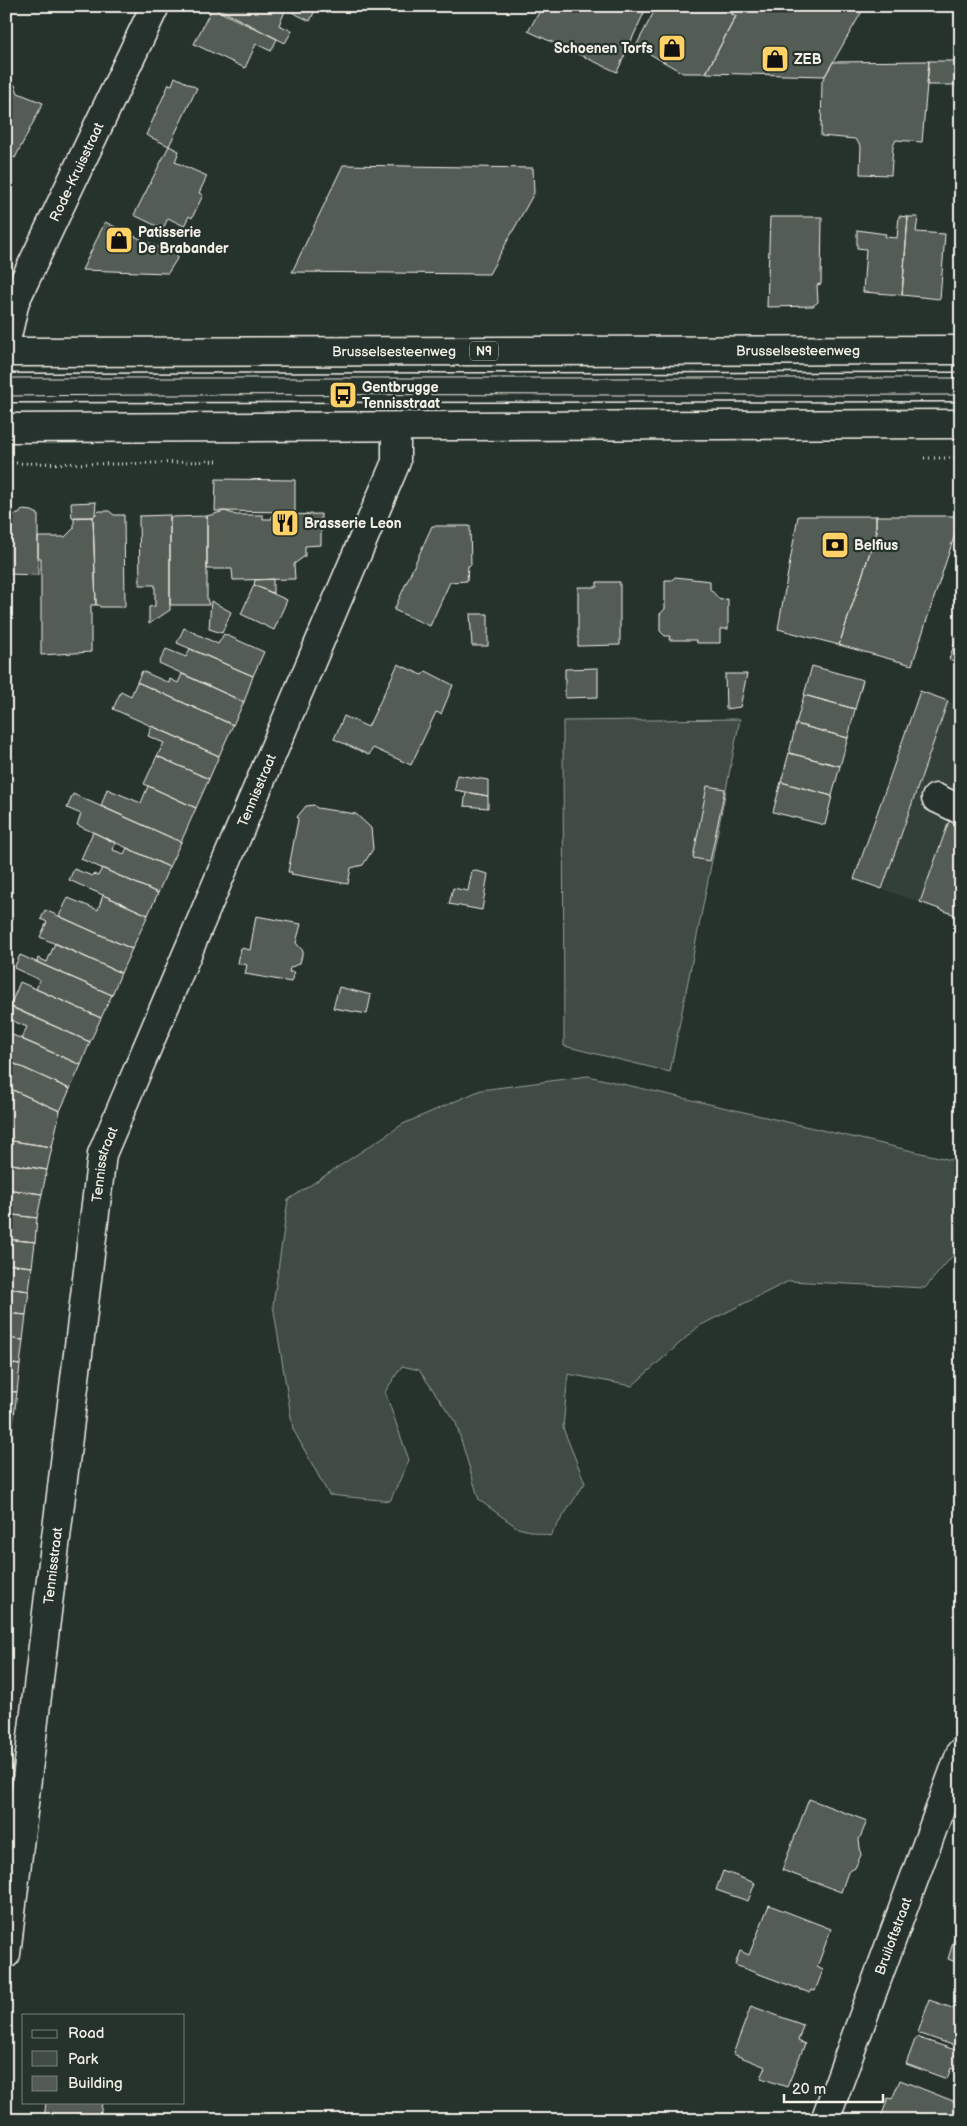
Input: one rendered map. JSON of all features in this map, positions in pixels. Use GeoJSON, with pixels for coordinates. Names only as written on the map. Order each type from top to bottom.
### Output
{"type":"FeatureCollection","features":[{"type":"Feature","properties":{"kind":"street","name":"Rode-Kruisstraat"},"geometry":{"type":"LineString","coordinates":[[6,341],[15,301],[156,6]]}},
{"type":"Feature","properties":{"kind":"street","name":"Brusselsesteenweg"},"geometry":{"type":"LineString","coordinates":[[6,352],[961,350]]}},
{"type":"Feature","properties":{"kind":"street"},"geometry":{"type":"LineString","coordinates":[[6,388],[961,388]]}},
{"type":"Feature","properties":{"kind":"street"},"geometry":{"type":"LineString","coordinates":[[6,428],[961,424]]}},
{"type":"Feature","properties":{"kind":"street","name":"Tennisstraat"},"geometry":{"type":"LineString","coordinates":[[6,1954],[102,1154],[396,462],[396,427]]}},
{"type":"Feature","properties":{"kind":"street"},"geometry":{"type":"LineString","coordinates":[[936,798],[961,810]]}},
{"type":"Feature","properties":{"kind":"street","name":"Bruiloftstraat"},"geometry":{"type":"LineString","coordinates":[[825,2120],[961,1752]]}},
{"type":"Feature","properties":{"kind":"shaded area"},"geometry":{"type":"Polygon","coordinates":[[[920,691],[961,706],[961,917],[854,879],[920,691]]]}},
{"type":"Feature","properties":{"kind":"green space"},"geometry":{"type":"Polygon","coordinates":[[[740,719],[670,1072],[564,1046],[563,721],[740,719]]]}},
{"type":"Feature","properties":{"kind":"green space"},"geometry":{"type":"Polygon","coordinates":[[[588,1076],[960,1162],[961,1246],[925,1288],[789,1281],[699,1326],[632,1386],[568,1374],[563,1428],[585,1483],[550,1536],[518,1528],[479,1500],[456,1423],[419,1370],[402,1366],[385,1392],[409,1460],[390,1501],[329,1495],[293,1429],[273,1305],[288,1200],[403,1124],[481,1090],[588,1076]]]}},
{"type":"Feature","properties":{"kind":"building"},"geometry":{"type":"Polygon","coordinates":[[[213,6],[279,6],[286,9],[279,25],[292,31],[285,43],[213,6]]]}},
{"type":"Feature","properties":{"kind":"building"},"geometry":{"type":"Polygon","coordinates":[[[279,6],[317,6],[310,21],[279,6]]]}},
{"type":"Feature","properties":{"kind":"building"},"geometry":{"type":"Polygon","coordinates":[[[543,6],[647,6],[617,72],[528,31],[543,6]]]}},
{"type":"Feature","properties":{"kind":"building"},"geometry":{"type":"Polygon","coordinates":[[[657,6],[717,6],[736,16],[706,73],[683,73],[636,46],[657,6]]]}},
{"type":"Feature","properties":{"kind":"building"},"geometry":{"type":"Polygon","coordinates":[[[717,6],[865,6],[825,76],[706,73],[736,16],[717,6]]]}},
{"type":"Feature","properties":{"kind":"building"},"geometry":{"type":"Polygon","coordinates":[[[212,8],[277,39],[271,51],[256,44],[245,68],[194,44],[212,8]]]}},
{"type":"Feature","properties":{"kind":"building"},"geometry":{"type":"Polygon","coordinates":[[[929,61],[922,142],[896,140],[893,146],[891,175],[860,174],[861,146],[855,139],[821,136],[822,81],[833,62],[929,61]]]}},
{"type":"Feature","properties":{"kind":"building"},"geometry":{"type":"Polygon","coordinates":[[[929,61],[961,61],[961,85],[927,85],[929,61]]]}},
{"type":"Feature","properties":{"kind":"building"},"geometry":{"type":"Polygon","coordinates":[[[175,77],[197,88],[169,146],[146,135],[169,84],[172,85],[175,77]]]}},
{"type":"Feature","properties":{"kind":"building"},"geometry":{"type":"Polygon","coordinates":[[[6,80],[15,85],[18,93],[43,103],[15,158],[6,154],[6,80]]]}},
{"type":"Feature","properties":{"kind":"building"},"geometry":{"type":"Polygon","coordinates":[[[169,146],[179,151],[175,162],[207,176],[199,193],[203,195],[192,218],[189,216],[184,226],[168,218],[163,229],[134,215],[169,146]]]}},
{"type":"Feature","properties":{"kind":"building"},"geometry":{"type":"Polygon","coordinates":[[[343,165],[533,168],[534,193],[489,274],[292,272],[343,165]]]}},
{"type":"Feature","properties":{"kind":"building"},"geometry":{"type":"Polygon","coordinates":[[[899,216],[908,217],[902,295],[863,292],[866,249],[857,248],[857,230],[886,234],[885,237],[897,238],[899,216]]]}},
{"type":"Feature","properties":{"kind":"building"},"geometry":{"type":"Polygon","coordinates":[[[770,217],[822,217],[821,284],[817,285],[818,302],[813,306],[767,307],[770,217]]]}},
{"type":"Feature","properties":{"kind":"building"},"geometry":{"type":"Polygon","coordinates":[[[908,217],[918,217],[916,232],[945,234],[940,299],[902,295],[908,217]]]}},
{"type":"Feature","properties":{"kind":"building","name":"Patisserie De Brabander"},"geometry":{"type":"Polygon","coordinates":[[[105,222],[178,257],[168,273],[82,270],[105,222]]]}},
{"type":"Feature","properties":{"kind":"building"},"geometry":{"type":"Polygon","coordinates":[[[216,479],[295,480],[295,512],[215,511],[216,479]]]}},
{"type":"Feature","properties":{"kind":"building"},"geometry":{"type":"Polygon","coordinates":[[[96,502],[95,515],[93,517],[72,518],[71,503],[96,502]]]}},
{"type":"Feature","properties":{"kind":"building"},"geometry":{"type":"Polygon","coordinates":[[[22,510],[38,514],[38,575],[7,574],[7,515],[19,514],[22,510]]]}},
{"type":"Feature","properties":{"kind":"building"},"geometry":{"type":"Polygon","coordinates":[[[99,511],[109,511],[114,515],[124,515],[125,607],[100,607],[96,605],[93,517],[99,511]]]}},
{"type":"Feature","properties":{"kind":"building"},"geometry":{"type":"Polygon","coordinates":[[[225,511],[236,515],[263,515],[263,519],[272,519],[272,515],[321,514],[321,545],[305,546],[305,556],[294,564],[295,579],[233,580],[232,569],[207,569],[207,516],[225,511]]]}},
{"type":"Feature","properties":{"kind":"building"},"geometry":{"type":"Polygon","coordinates":[[[7,512],[7,574],[6,574],[7,512]]]}},
{"type":"Feature","properties":{"kind":"building"},"geometry":{"type":"Polygon","coordinates":[[[170,515],[170,610],[149,624],[149,607],[155,606],[155,585],[140,585],[139,516],[170,515]]]}},
{"type":"Feature","properties":{"kind":"building"},"geometry":{"type":"Polygon","coordinates":[[[207,516],[207,599],[209,605],[170,605],[170,517],[207,516]]]}},
{"type":"Feature","properties":{"kind":"building"},"geometry":{"type":"Polygon","coordinates":[[[798,516],[876,516],[876,534],[839,645],[778,629],[798,516]]]}},
{"type":"Feature","properties":{"kind":"building"},"geometry":{"type":"Polygon","coordinates":[[[876,516],[961,516],[912,665],[839,645],[876,534],[876,516]]]}},
{"type":"Feature","properties":{"kind":"building"},"geometry":{"type":"Polygon","coordinates":[[[74,517],[93,517],[96,605],[91,605],[91,652],[41,655],[41,558],[38,558],[38,537],[65,537],[74,528],[74,517]]]}},
{"type":"Feature","properties":{"kind":"building"},"geometry":{"type":"Polygon","coordinates":[[[432,526],[470,526],[471,565],[468,566],[467,581],[450,582],[430,626],[394,610],[432,526]]]}},
{"type":"Feature","properties":{"kind":"building"},"geometry":{"type":"Polygon","coordinates":[[[675,577],[710,581],[710,589],[720,600],[728,599],[728,629],[720,629],[720,643],[697,643],[696,640],[669,640],[670,636],[665,636],[660,631],[660,614],[665,609],[665,580],[672,580],[675,577]]]}},
{"type":"Feature","properties":{"kind":"building"},"geometry":{"type":"Polygon","coordinates":[[[273,579],[273,593],[254,585],[255,580],[273,579]]]}},
{"type":"Feature","properties":{"kind":"building"},"geometry":{"type":"Polygon","coordinates":[[[597,582],[620,582],[620,645],[578,646],[578,587],[597,587],[597,582]]]}},
{"type":"Feature","properties":{"kind":"building"},"geometry":{"type":"Polygon","coordinates":[[[254,585],[287,600],[274,630],[241,614],[254,585]]]}},
{"type":"Feature","properties":{"kind":"building"},"geometry":{"type":"Polygon","coordinates":[[[211,601],[231,612],[222,633],[209,629],[211,601]]]}},
{"type":"Feature","properties":{"kind":"building"},"geometry":{"type":"Polygon","coordinates":[[[470,614],[488,614],[488,646],[472,646],[470,614]]]}},
{"type":"Feature","properties":{"kind":"building"},"geometry":{"type":"Polygon","coordinates":[[[184,628],[218,644],[224,634],[264,652],[253,676],[177,643],[184,628]]]}},
{"type":"Feature","properties":{"kind":"building"},"geometry":{"type":"Polygon","coordinates":[[[959,632],[961,632],[961,664],[949,659],[959,632]]]}},
{"type":"Feature","properties":{"kind":"building"},"geometry":{"type":"Polygon","coordinates":[[[166,649],[186,657],[190,649],[253,676],[244,702],[159,663],[166,649]]]}},
{"type":"Feature","properties":{"kind":"building"},"geometry":{"type":"Polygon","coordinates":[[[398,664],[422,675],[426,671],[453,685],[441,714],[436,712],[411,765],[373,748],[369,755],[334,739],[344,716],[368,727],[398,664]]]}},
{"type":"Feature","properties":{"kind":"building"},"geometry":{"type":"Polygon","coordinates":[[[812,666],[863,680],[855,709],[804,695],[812,666]]]}},
{"type":"Feature","properties":{"kind":"building"},"geometry":{"type":"Polygon","coordinates":[[[598,668],[598,697],[565,698],[565,669],[598,668]]]}},
{"type":"Feature","properties":{"kind":"building"},"geometry":{"type":"Polygon","coordinates":[[[142,671],[169,683],[170,679],[178,683],[182,674],[244,702],[233,725],[137,682],[142,671]]]}},
{"type":"Feature","properties":{"kind":"building"},"geometry":{"type":"Polygon","coordinates":[[[725,674],[747,674],[740,707],[726,709],[725,674]]]}},
{"type":"Feature","properties":{"kind":"building"},"geometry":{"type":"Polygon","coordinates":[[[137,682],[233,725],[219,756],[113,709],[121,691],[131,696],[137,682]]]}},
{"type":"Feature","properties":{"kind":"building"},"geometry":{"type":"Polygon","coordinates":[[[920,691],[948,701],[882,889],[854,879],[920,691]]]}},
{"type":"Feature","properties":{"kind":"building"},"geometry":{"type":"Polygon","coordinates":[[[804,695],[855,709],[848,738],[796,724],[804,695]]]}},
{"type":"Feature","properties":{"kind":"building"},"geometry":{"type":"Polygon","coordinates":[[[796,724],[848,738],[840,766],[789,753],[796,724]]]}},
{"type":"Feature","properties":{"kind":"building"},"geometry":{"type":"Polygon","coordinates":[[[152,726],[219,756],[209,779],[157,756],[164,743],[148,736],[152,726]]]}},
{"type":"Feature","properties":{"kind":"building"},"geometry":{"type":"Polygon","coordinates":[[[789,753],[840,766],[832,796],[781,782],[789,753]]]}},
{"type":"Feature","properties":{"kind":"building"},"geometry":{"type":"Polygon","coordinates":[[[157,756],[209,779],[196,808],[144,784],[157,756]]]}},
{"type":"Feature","properties":{"kind":"building"},"geometry":{"type":"Polygon","coordinates":[[[457,775],[488,780],[488,796],[455,790],[457,775]]]}},
{"type":"Feature","properties":{"kind":"building"},"geometry":{"type":"Polygon","coordinates":[[[781,782],[832,796],[825,825],[773,812],[781,782]]]}},
{"type":"Feature","properties":{"kind":"building"},"geometry":{"type":"Polygon","coordinates":[[[148,786],[196,808],[181,842],[101,806],[107,789],[141,803],[148,786]]]}},
{"type":"Feature","properties":{"kind":"building"},"geometry":{"type":"Polygon","coordinates":[[[707,786],[725,789],[710,861],[693,858],[707,786]]]}},
{"type":"Feature","properties":{"kind":"building"},"geometry":{"type":"Polygon","coordinates":[[[466,792],[488,796],[488,808],[464,806],[466,792]]]}},
{"type":"Feature","properties":{"kind":"building"},"geometry":{"type":"Polygon","coordinates":[[[73,794],[181,842],[169,867],[77,825],[81,814],[67,808],[73,794]]]}},
{"type":"Feature","properties":{"kind":"building"},"geometry":{"type":"Polygon","coordinates":[[[314,805],[317,808],[356,814],[371,828],[373,849],[363,865],[351,868],[348,884],[288,872],[297,817],[306,806],[314,805]]]}},
{"type":"Feature","properties":{"kind":"building"},"geometry":{"type":"Polygon","coordinates":[[[949,821],[961,825],[961,917],[920,902],[949,821]]]}},
{"type":"Feature","properties":{"kind":"building"},"geometry":{"type":"Polygon","coordinates":[[[93,832],[115,843],[113,850],[124,854],[127,848],[169,867],[158,893],[81,859],[93,832]]]}},
{"type":"Feature","properties":{"kind":"building"},"geometry":{"type":"Polygon","coordinates":[[[102,868],[158,893],[148,915],[69,880],[74,869],[92,876],[94,874],[98,876],[102,868]]]}},
{"type":"Feature","properties":{"kind":"building"},"geometry":{"type":"Polygon","coordinates":[[[472,870],[488,874],[482,910],[449,904],[453,888],[468,891],[472,870]]]}},
{"type":"Feature","properties":{"kind":"building"},"geometry":{"type":"Polygon","coordinates":[[[103,895],[148,915],[132,949],[59,916],[68,898],[98,910],[103,895]]]}},
{"type":"Feature","properties":{"kind":"building"},"geometry":{"type":"Polygon","coordinates":[[[45,910],[132,949],[121,973],[40,937],[47,922],[41,919],[45,910]]]}},
{"type":"Feature","properties":{"kind":"building"},"geometry":{"type":"Polygon","coordinates":[[[256,916],[301,924],[296,943],[303,951],[300,963],[290,968],[289,972],[294,972],[291,982],[245,974],[247,965],[238,963],[241,948],[250,950],[256,916]]]}},
{"type":"Feature","properties":{"kind":"building"},"geometry":{"type":"Polygon","coordinates":[[[55,943],[121,973],[112,995],[37,962],[38,958],[47,962],[55,943]]]}},
{"type":"Feature","properties":{"kind":"building"},"geometry":{"type":"Polygon","coordinates":[[[20,955],[112,995],[101,1018],[36,989],[40,980],[14,968],[20,955]]]}},
{"type":"Feature","properties":{"kind":"building"},"geometry":{"type":"Polygon","coordinates":[[[20,982],[101,1018],[90,1042],[10,1006],[20,982]]]}},
{"type":"Feature","properties":{"kind":"building"},"geometry":{"type":"Polygon","coordinates":[[[339,987],[371,995],[367,1014],[333,1008],[339,987]]]}},
{"type":"Feature","properties":{"kind":"building"},"geometry":{"type":"Polygon","coordinates":[[[6,1005],[90,1042],[81,1065],[21,1039],[27,1027],[6,1018],[6,1005]]]}},
{"type":"Feature","properties":{"kind":"building"},"geometry":{"type":"Polygon","coordinates":[[[6,1032],[81,1065],[70,1089],[6,1060],[6,1032]]]}},
{"type":"Feature","properties":{"kind":"building"},"geometry":{"type":"Polygon","coordinates":[[[6,1060],[70,1089],[60,1111],[6,1087],[6,1060]]]}},
{"type":"Feature","properties":{"kind":"building"},"geometry":{"type":"Polygon","coordinates":[[[6,1087],[60,1111],[52,1147],[6,1140],[6,1087]]]}},
{"type":"Feature","properties":{"kind":"building"},"geometry":{"type":"Polygon","coordinates":[[[6,1140],[52,1147],[47,1170],[6,1163],[6,1140]]]}},
{"type":"Feature","properties":{"kind":"building"},"geometry":{"type":"Polygon","coordinates":[[[6,1163],[47,1170],[42,1194],[6,1189],[6,1163]]]}},
{"type":"Feature","properties":{"kind":"building"},"geometry":{"type":"Polygon","coordinates":[[[6,1189],[42,1194],[37,1218],[6,1214],[6,1189]]]}},
{"type":"Feature","properties":{"kind":"building"},"geometry":{"type":"Polygon","coordinates":[[[6,1214],[37,1218],[35,1242],[6,1239],[6,1214]]]}},
{"type":"Feature","properties":{"kind":"building"},"geometry":{"type":"Polygon","coordinates":[[[6,1239],[35,1242],[32,1267],[6,1264],[6,1239]]]}},
{"type":"Feature","properties":{"kind":"building"},"geometry":{"type":"Polygon","coordinates":[[[6,1264],[32,1267],[29,1291],[6,1288],[6,1264]]]}},
{"type":"Feature","properties":{"kind":"building"},"geometry":{"type":"Polygon","coordinates":[[[6,1288],[29,1291],[26,1315],[6,1313],[6,1288]]]}},
{"type":"Feature","properties":{"kind":"building"},"geometry":{"type":"Polygon","coordinates":[[[6,1313],[26,1315],[23,1340],[6,1338],[6,1313]]]}},
{"type":"Feature","properties":{"kind":"building"},"geometry":{"type":"Polygon","coordinates":[[[6,1338],[23,1340],[20,1365],[6,1363],[6,1338]]]}},
{"type":"Feature","properties":{"kind":"building"},"geometry":{"type":"Polygon","coordinates":[[[6,1363],[20,1365],[17,1392],[6,1391],[6,1363]]]}},
{"type":"Feature","properties":{"kind":"building"},"geometry":{"type":"Polygon","coordinates":[[[6,1391],[17,1392],[9,1456],[6,1456],[6,1391]]]}},
{"type":"Feature","properties":{"kind":"building"},"geometry":{"type":"Polygon","coordinates":[[[6,1456],[9,1456],[6,1481],[6,1456]]]}},
{"type":"Feature","properties":{"kind":"building"},"geometry":{"type":"Polygon","coordinates":[[[809,1799],[867,1821],[859,1840],[861,1855],[855,1868],[848,1872],[841,1892],[782,1870],[809,1799]]]}},
{"type":"Feature","properties":{"kind":"building"},"geometry":{"type":"Polygon","coordinates":[[[723,1871],[755,1883],[748,1901],[716,1890],[723,1871]]]}},
{"type":"Feature","properties":{"kind":"building"},"geometry":{"type":"Polygon","coordinates":[[[769,1905],[831,1929],[817,1967],[823,1970],[815,1991],[811,1990],[810,1993],[735,1965],[740,1951],[749,1955],[769,1905]]]}},
{"type":"Feature","properties":{"kind":"building"},"geometry":{"type":"Polygon","coordinates":[[[959,1923],[961,1924],[961,1964],[948,1959],[959,1923]]]}},
{"type":"Feature","properties":{"kind":"building"},"geometry":{"type":"Polygon","coordinates":[[[929,2000],[961,2011],[961,2048],[918,2033],[929,2000]]]}},
{"type":"Feature","properties":{"kind":"building"},"geometry":{"type":"Polygon","coordinates":[[[751,2006],[803,2025],[798,2041],[805,2044],[787,2087],[761,2078],[766,2067],[733,2054],[751,2006]]]}},
{"type":"Feature","properties":{"kind":"building"},"geometry":{"type":"Polygon","coordinates":[[[916,2037],[961,2052],[961,2072],[951,2068],[947,2079],[906,2064],[916,2037]]]}},
{"type":"Feature","properties":{"kind":"building"},"geometry":{"type":"Polygon","coordinates":[[[900,2080],[958,2103],[952,2120],[880,2120],[888,2098],[892,2099],[900,2080]]]}},
{"type":"Feature","properties":{"kind":"building"},"geometry":{"type":"Polygon","coordinates":[[[46,2104],[102,2104],[100,2120],[44,2120],[46,2104]]]}},
{"type":"Feature","properties":{"kind":"tram line"},"geometry":{"type":"LineString","coordinates":[[6,378],[961,378]]}},
{"type":"Feature","properties":{"kind":"tram line"},"geometry":{"type":"LineString","coordinates":[[6,396],[961,395]]}},
{"type":"Feature","properties":{"kind":"place","name":"Schoenen Torfs"},"geometry":{"type":"Point","coordinates":[672,48]}},
{"type":"Feature","properties":{"kind":"place","name":"ZEB"},"geometry":{"type":"Point","coordinates":[775,59]}},
{"type":"Feature","properties":{"kind":"place","name":"Patisserie De Brabander"},"geometry":{"type":"Point","coordinates":[119,240]}},
{"type":"Feature","properties":{"kind":"place","name":"Gentbrugge Tennisstraat"},"geometry":{"type":"Point","coordinates":[343,395]}},
{"type":"Feature","properties":{"kind":"place","name":"Brasserie Leon"},"geometry":{"type":"Point","coordinates":[285,523]}},
{"type":"Feature","properties":{"kind":"place","name":"Belfius"},"geometry":{"type":"Point","coordinates":[835,545]}}]}
